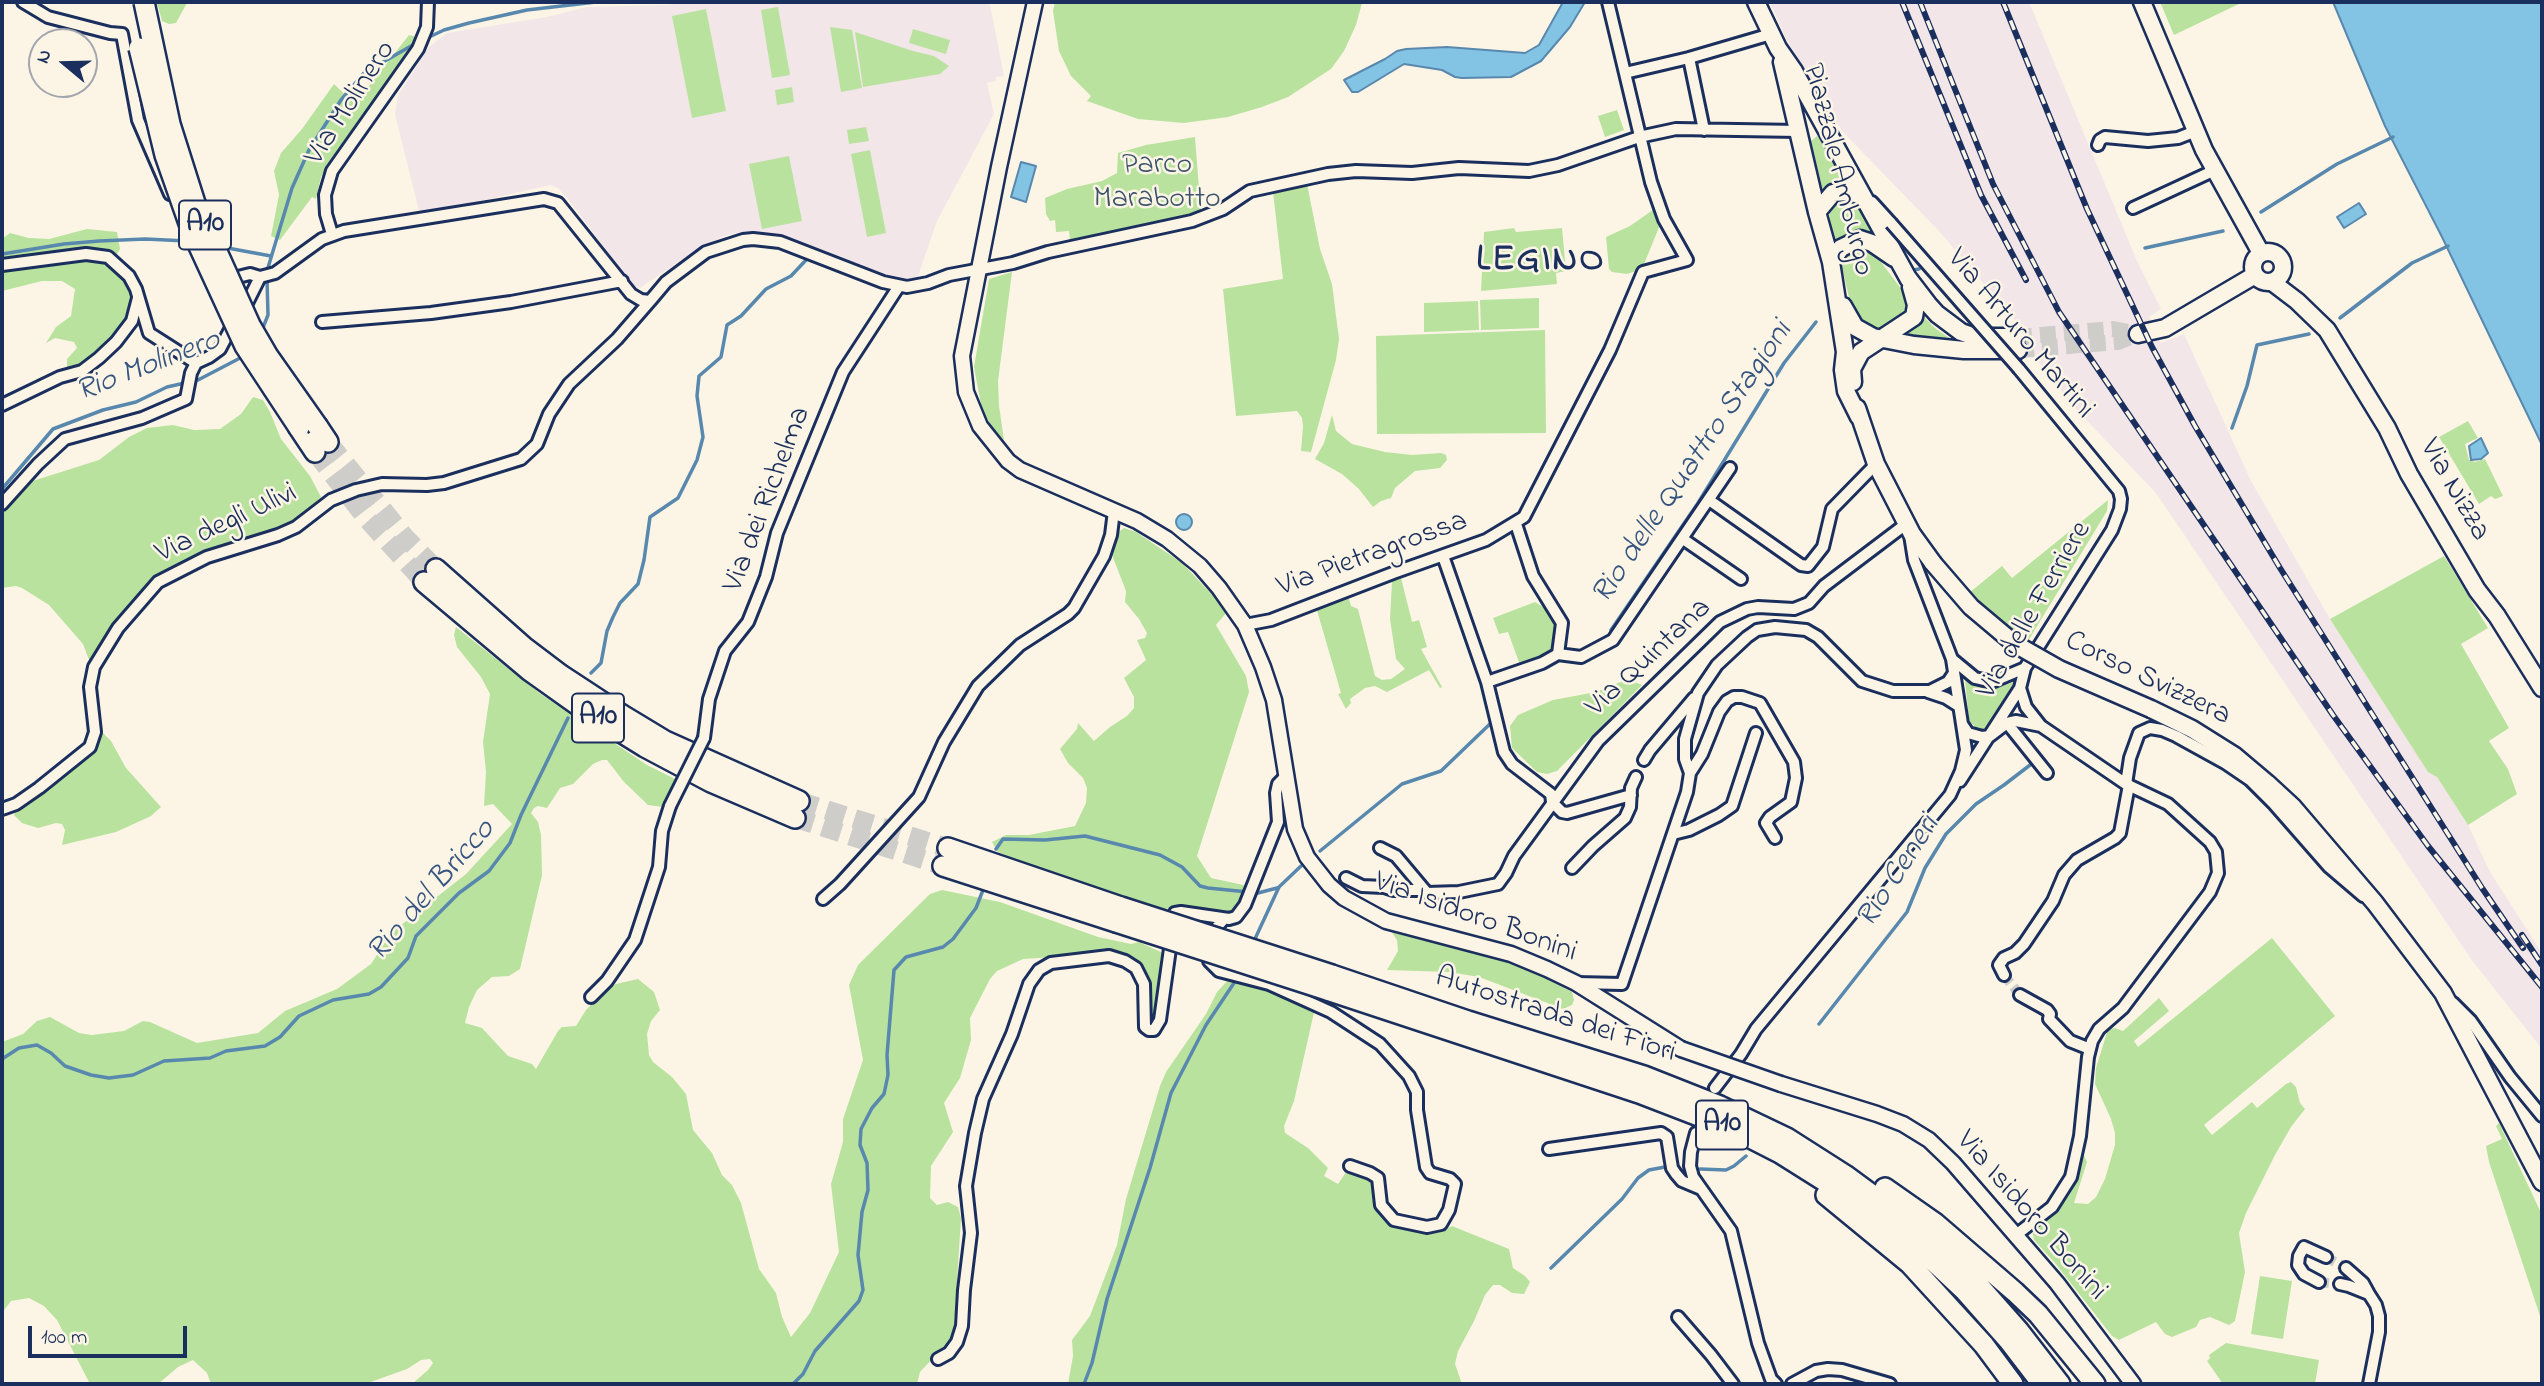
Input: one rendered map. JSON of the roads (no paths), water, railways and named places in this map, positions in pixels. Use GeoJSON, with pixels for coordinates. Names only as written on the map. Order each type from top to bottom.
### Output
{"type":"FeatureCollection","features":[{"type":"Feature","properties":{"kind":"highway","name":"A10"},"geometry":{"type":"LineString","coordinates":[[131,2],[154,116],[191,229],[245,345],[315,437],[250,325],[195,203],[170,124],[144,2]]}},
{"type":"Feature","properties":{"kind":"highway","name":"A10"},"geometry":{"type":"LineString","coordinates":[[430,575],[530,671],[582,708],[645,747],[711,782],[797,809]]}},
{"type":"Feature","properties":{"kind":"highway","name":"Autostrada dei Fiori"},"geometry":{"type":"LineString","coordinates":[[946,857],[1329,983],[1735,1130],[1800,1164],[1869,1209],[1916,1245],[1964,1290],[2042,1384]]}},
{"type":"Feature","properties":{"kind":"highway","name":"Autostrada dei Fiori"},"geometry":{"type":"LineString","coordinates":[[1329,983],[1468,1021],[1644,1076],[1756,1122],[1845,1175],[1925,1234],[1973,1280],[2019,1331],[2060,1384]]}},
{"type":"Feature","properties":{"kind":"highway","name":"A10"},"geometry":{"type":"LineString","coordinates":[[1687,1112],[1801,1177],[1865,1225],[1910,1264],[1954,1310],[2014,1384]]}},
{"type":"Feature","properties":{"kind":"highway","name":"A10"},"geometry":{"type":"LineString","coordinates":[[1756,1122],[1794,1135],[1825,1150],[1936,1223],[2038,1314],[2095,1384]]}},
{"type":"Feature","properties":{"kind":"main road"},"geometry":{"type":"LineString","coordinates":[[1756,2],[1774,41]]}},
{"type":"Feature","properties":{"kind":"main road"},"geometry":{"type":"LineString","coordinates":[[2142,2],[2196,131],[2261,253]]}},
{"type":"Feature","properties":{"kind":"main road","name":"Piazzale Amburgo"},"geometry":{"type":"LineString","coordinates":[[1774,41],[1794,71],[1908,278],[1937,314],[1961,332],[2017,344],[1964,350],[1883,340],[1860,332],[1838,298]]}},
{"type":"Feature","properties":{"kind":"main road","name":"Piazzale Amburgo"},"geometry":{"type":"LineString","coordinates":[[1774,41],[1831,262],[1845,352],[1843,370],[1846,391],[1859,417]]}},
{"type":"Feature","properties":{"kind":"main road"},"geometry":{"type":"LineString","coordinates":[[1799,131],[1814,124],[1825,128]]}},
{"type":"Feature","properties":{"kind":"main road"},"geometry":{"type":"LineString","coordinates":[[1817,212],[1833,193],[1862,194]]}},
{"type":"Feature","properties":{"kind":"main road"},"geometry":{"type":"LineString","coordinates":[[1831,262],[1841,248],[1860,239],[1872,243],[1899,262]]}},
{"type":"Feature","properties":{"kind":"main road"},"geometry":{"type":"LineString","coordinates":[[2270,251],[2279,256],[2283,265],[2277,278],[2262,281],[2255,275],[2252,265],[2261,253],[2270,251]]}},
{"type":"Feature","properties":{"kind":"main road"},"geometry":{"type":"LineString","coordinates":[[2138,334],[2165,328],[2255,275]]}},
{"type":"Feature","properties":{"kind":"main road","name":"Piazzale Amburgo"},"geometry":{"type":"LineString","coordinates":[[1883,340],[1910,322],[1916,312],[1908,278]]}},
{"type":"Feature","properties":{"kind":"main road","name":"Via Nizza"},"geometry":{"type":"LineString","coordinates":[[2277,278],[2304,294],[2315,308],[2318,320],[2327,330],[2387,428],[2409,474],[2477,590],[2542,688]]}},
{"type":"Feature","properties":{"kind":"main road","name":"Corso Svizzera"},"geometry":{"type":"LineString","coordinates":[[1883,340],[1861,352],[1852,369],[1859,417],[1876,464],[1908,526],[1933,564],[1971,607],[2015,644],[2059,669],[2192,729],[2224,749],[2267,783],[2300,816],[2375,904],[2443,993],[2542,1182]]}},
{"type":"Feature","properties":{"kind":"street"},"geometry":{"type":"LineString","coordinates":[[23,2],[48,17],[122,34],[138,120],[178,214],[232,326]]}},
{"type":"Feature","properties":{"kind":"street","name":"Via Molinero"},"geometry":{"type":"LineString","coordinates":[[332,234],[326,214],[325,195],[332,171],[418,48],[427,27],[428,2]]}},
{"type":"Feature","properties":{"kind":"street","name":"Via Isidoro Bonini"},"geometry":{"type":"LineString","coordinates":[[1035,2],[962,356],[966,392],[972,412],[991,442],[1020,470],[1114,511],[1167,539],[1219,588],[1245,625],[1263,667],[1274,700],[1295,829],[1307,857],[1329,885],[1344,898],[1386,921],[1511,954],[1576,983],[1681,1049],[1877,1114],[1903,1124],[1929,1140],[2057,1283],[2133,1384]]}},
{"type":"Feature","properties":{"kind":"street"},"geometry":{"type":"LineString","coordinates":[[1608,2],[1639,137]]}},
{"type":"Feature","properties":{"kind":"street"},"geometry":{"type":"LineString","coordinates":[[1625,73],[1774,41]]}},
{"type":"Feature","properties":{"kind":"street"},"geometry":{"type":"LineString","coordinates":[[1689,58],[1704,130]]}},
{"type":"Feature","properties":{"kind":"street"},"geometry":{"type":"LineString","coordinates":[[217,295],[222,282],[250,274],[260,277],[275,272],[332,234],[551,200],[558,203],[631,294],[641,300],[650,302],[666,282],[706,252],[753,239],[780,242],[899,286],[920,285],[949,275],[1022,261],[1048,252],[1192,221],[1223,209],[1250,191],[1328,174],[1356,171],[1412,173],[1459,168],[1509,171],[1544,169],[1639,137],[1676,129],[1799,131]]}},
{"type":"Feature","properties":{"kind":"street"},"geometry":{"type":"LineString","coordinates":[[2098,145],[2105,137],[2165,140],[2196,131]]}},
{"type":"Feature","properties":{"kind":"street","name":"Via Pietragrossa"},"geometry":{"type":"LineString","coordinates":[[1245,625],[1271,620],[1486,540],[1524,517],[1610,350],[1643,272],[1687,260],[1664,219],[1639,137]]}},
{"type":"Feature","properties":{"kind":"street"},"geometry":{"type":"LineString","coordinates":[[2133,208],[2215,170]]}},
{"type":"Feature","properties":{"kind":"street","name":"Via Arturo Martini"},"geometry":{"type":"LineString","coordinates":[[1862,194],[1891,223],[2019,369],[2119,491],[2120,509]]}},
{"type":"Feature","properties":{"kind":"street"},"geometry":{"type":"LineString","coordinates":[[2,265],[79,254],[102,255],[120,266],[129,276],[149,333],[194,368]]}},
{"type":"Feature","properties":{"kind":"street"},"geometry":{"type":"LineString","coordinates":[[2,504],[65,439],[142,418],[186,399],[194,368],[220,349],[232,326],[240,318],[260,277]]}},
{"type":"Feature","properties":{"kind":"street"},"geometry":{"type":"LineString","coordinates":[[322,323],[431,313],[532,299],[622,281]]}},
{"type":"Feature","properties":{"kind":"street","name":"Via dei Richelma"},"geometry":{"type":"LineString","coordinates":[[591,997],[630,950],[656,878],[662,831],[670,806],[704,738],[709,699],[725,652],[748,622],[766,577],[781,523],[843,372],[899,286]]}},
{"type":"Feature","properties":{"kind":"street"},"geometry":{"type":"LineString","coordinates":[[2,405],[60,377],[82,371],[99,358],[132,321],[138,297]]}},
{"type":"Feature","properties":{"kind":"street","name":"Via degli Ulivi"},"geometry":{"type":"LineString","coordinates":[[2,809],[16,804],[39,788],[90,747],[95,732],[90,687],[94,667],[118,628],[158,582],[207,557],[278,536],[296,527],[331,500],[356,490],[382,484],[444,483],[521,459],[537,444],[549,414],[569,384],[617,339],[650,302]]}},
{"type":"Feature","properties":{"kind":"street"},"geometry":{"type":"LineString","coordinates":[[1709,500],[1801,565],[1808,566],[1823,547],[1832,509],[1876,464]]}},
{"type":"Feature","properties":{"kind":"street"},"geometry":{"type":"LineString","coordinates":[[1487,682],[1542,663],[1558,654],[1581,657],[1613,640],[1730,468]]}},
{"type":"Feature","properties":{"kind":"street","name":"Via delle Ferriere"},"geometry":{"type":"LineString","coordinates":[[1715,1088],[1756,1029],[1972,766],[2020,688],[2025,668],[2112,530],[2120,509]]}},
{"type":"Feature","properties":{"kind":"street"},"geometry":{"type":"LineString","coordinates":[[823,899],[919,797],[944,741],[978,686],[1020,645],[1074,608],[1104,556],[1111,535],[1114,511]]}},
{"type":"Feature","properties":{"kind":"street"},"geometry":{"type":"LineString","coordinates":[[1516,524],[1533,576],[1562,623],[1558,654]]}},
{"type":"Feature","properties":{"kind":"street"},"geometry":{"type":"LineString","coordinates":[[1908,526],[1914,560],[1952,659],[1966,750],[1961,771],[1950,795]]}},
{"type":"Feature","properties":{"kind":"street","name":"Via Quintana"},"geometry":{"type":"LineString","coordinates":[[1346,878],[1362,886],[1422,890],[1439,894],[1482,889],[1498,884],[1507,873],[1514,856],[1598,741],[1720,622],[1736,613],[1758,607],[1794,609],[1809,603],[1824,586],[1908,526]]}},
{"type":"Feature","properties":{"kind":"street"},"geometry":{"type":"LineString","coordinates":[[1683,539],[1741,579]]}},
{"type":"Feature","properties":{"kind":"street"},"geometry":{"type":"LineString","coordinates":[[1443,556],[1487,682],[1504,752],[1512,764],[1551,794],[1552,802],[1567,813],[1630,795]]}},
{"type":"Feature","properties":{"kind":"street"},"geometry":{"type":"LineString","coordinates":[[1644,760],[1717,665],[1747,637],[1758,630],[1775,627],[1806,630],[1818,638],[1862,681],[1893,691],[1925,692],[1946,698],[1957,705]]}},
{"type":"Feature","properties":{"kind":"street"},"geometry":{"type":"LineString","coordinates":[[1952,659],[1975,678],[1992,682],[2025,668]]}},
{"type":"Feature","properties":{"kind":"street"},"geometry":{"type":"LineString","coordinates":[[1925,692],[1939,688],[1948,682],[1954,673]]}},
{"type":"Feature","properties":{"kind":"street"},"geometry":{"type":"LineString","coordinates":[[2020,688],[2026,707],[2041,726]]}},
{"type":"Feature","properties":{"kind":"street"},"geometry":{"type":"LineString","coordinates":[[1690,773],[1684,751],[1685,739],[1698,693]]}},
{"type":"Feature","properties":{"kind":"street"},"geometry":{"type":"LineString","coordinates":[[1576,983],[1622,985],[1687,792],[1690,773],[1702,754],[1719,712],[1727,701],[1734,697],[1760,703],[1794,762],[1795,792],[1791,802],[1766,823],[1775,838]]}},
{"type":"Feature","properties":{"kind":"street","name":"Via delle Ferriere"},"geometry":{"type":"LineString","coordinates":[[1990,736],[2007,723],[2016,721],[2041,726],[2127,784],[2168,804],[2210,842],[2216,852],[2218,873],[2210,892],[2123,1008],[2099,1029],[2090,1048],[2080,1136],[2071,1177],[2052,1207],[2016,1235]]}},
{"type":"Feature","properties":{"kind":"street"},"geometry":{"type":"LineString","coordinates":[[2007,723],[2047,773]]}},
{"type":"Feature","properties":{"kind":"street"},"geometry":{"type":"LineString","coordinates":[[1962,724],[1974,736],[1990,736]]}},
{"type":"Feature","properties":{"kind":"street"},"geometry":{"type":"LineString","coordinates":[[2001,970],[2004,958],[2015,953],[2024,944],[2053,901],[2064,875],[2077,860],[2120,833],[2132,751],[2140,733],[2150,728],[2176,736],[2250,780],[2329,867],[2353,889],[2375,904]]}},
{"type":"Feature","properties":{"kind":"street"},"geometry":{"type":"LineString","coordinates":[[1673,834],[1689,830],[1732,806],[1756,733]]}},
{"type":"Feature","properties":{"kind":"street"},"geometry":{"type":"LineString","coordinates":[[938,1359],[949,1353],[957,1342],[962,1326],[971,1233],[966,1186],[975,1133],[984,1099],[1012,1034],[1029,984],[1039,970],[1051,963],[1109,956],[1125,961],[1136,968],[1144,984],[1144,1027],[1154,1030],[1160,1020],[1175,914],[1181,912],[1224,919],[1236,917],[1245,905],[1278,822],[1276,793],[1278,784],[1286,776]]}},
{"type":"Feature","properties":{"kind":"street"},"geometry":{"type":"LineString","coordinates":[[1572,868],[1625,818],[1636,777]]}},
{"type":"Feature","properties":{"kind":"street"},"geometry":{"type":"LineString","coordinates":[[1380,848],[1396,856],[1415,877],[1422,890]]}},
{"type":"Feature","properties":{"kind":"street"},"geometry":{"type":"LineString","coordinates":[[1224,919],[1216,928],[1210,947],[1209,961],[1219,971],[1269,984],[1331,1012],[1380,1044],[1409,1076],[1417,1092],[1417,1110],[1426,1167],[1430,1173],[1450,1179],[1455,1184],[1449,1210],[1441,1224],[1427,1227],[1394,1220],[1381,1205],[1378,1178],[1356,1166],[1350,1166]]}},
{"type":"Feature","properties":{"kind":"street"},"geometry":{"type":"LineString","coordinates":[[2443,993],[2471,1021],[2510,1077],[2542,1116]]}},
{"type":"Feature","properties":{"kind":"street"},"geometry":{"type":"LineString","coordinates":[[2020,995],[2047,1010],[2049,1018],[2070,1041],[2090,1048]]}},
{"type":"Feature","properties":{"kind":"street"},"geometry":{"type":"LineString","coordinates":[[1549,1149],[1661,1133],[1667,1137],[1672,1168],[1682,1181],[1701,1189]]}},
{"type":"Feature","properties":{"kind":"street"},"geometry":{"type":"LineString","coordinates":[[1696,1133],[1690,1152],[1690,1166],[1701,1189],[1731,1231],[1758,1343],[1771,1379],[1776,1384]]}},
{"type":"Feature","properties":{"kind":"street"},"geometry":{"type":"LineString","coordinates":[[2319,1282],[2304,1274],[2298,1265],[2299,1256],[2304,1247],[2326,1257]]}},
{"type":"Feature","properties":{"kind":"street"},"geometry":{"type":"LineString","coordinates":[[2346,1268],[2363,1283],[2379,1316],[2379,1332],[2369,1384]]}},
{"type":"Feature","properties":{"kind":"street"},"geometry":{"type":"LineString","coordinates":[[2340,1284],[2369,1294]]}},
{"type":"Feature","properties":{"kind":"street"},"geometry":{"type":"LineString","coordinates":[[1678,1317],[1733,1384]]}},
{"type":"Feature","properties":{"kind":"street"},"geometry":{"type":"LineString","coordinates":[[1793,1384],[1816,1371],[1828,1369],[1842,1370],[1890,1384]]}},
{"type":"Feature","properties":{"kind":"water"},"geometry":{"type":"Polygon","coordinates":[[[1563,2],[1585,2],[1570,27],[1541,61],[1511,77],[1462,78],[1442,70],[1404,64],[1358,92],[1352,92],[1344,80],[1397,51],[1406,49],[1447,47],[1525,53],[1539,45],[1563,2]]]}},
{"type":"Feature","properties":{"kind":"water"},"geometry":{"type":"Polygon","coordinates":[[[2333,2],[2542,2],[2542,445],[2442,237],[2385,126],[2333,2]]]}},
{"type":"Feature","properties":{"kind":"water"},"geometry":{"type":"Polygon","coordinates":[[[1021,162],[1036,166],[1026,202],[1011,197],[1021,162]]]}},
{"type":"Feature","properties":{"kind":"water"},"geometry":{"type":"Polygon","coordinates":[[[2359,203],[2366,214],[2344,228],[2337,217],[2359,203]]]}},
{"type":"Feature","properties":{"kind":"water"},"geometry":{"type":"Polygon","coordinates":[[[2481,438],[2488,453],[2481,459],[2471,460],[2469,446],[2481,438]]]}},
{"type":"Feature","properties":{"kind":"water"},"geometry":{"type":"Polygon","coordinates":[[[1181,514],[1187,514],[1192,522],[1190,528],[1181,530],[1176,525],[1176,519],[1181,514]]]}},
{"type":"Feature","properties":{"kind":"waterway","name":"Rio Molinero"},"geometry":{"type":"LineString","coordinates":[[425,39],[444,30],[527,10],[596,2]]}},
{"type":"Feature","properties":{"kind":"waterway","name":"Rio Molinero"},"geometry":{"type":"LineString","coordinates":[[638,2],[647,2]]}},
{"type":"Feature","properties":{"kind":"waterway","name":"Rio Molinero"},"geometry":{"type":"LineString","coordinates":[[267,271],[292,188],[309,150],[341,100],[364,73],[418,42]]}},
{"type":"Feature","properties":{"kind":"waterway","name":"Rio delle Quattro Stagioni"},"geometry":{"type":"LineString","coordinates":[[2261,212],[2337,164],[2393,137]]}},
{"type":"Feature","properties":{"kind":"waterway","name":"Rio delle Quattro Stagioni"},"geometry":{"type":"LineString","coordinates":[[2145,248],[2223,231]]}},
{"type":"Feature","properties":{"kind":"waterway","name":"Rio del Bricco"},"geometry":{"type":"LineString","coordinates":[[2,254],[99,241],[187,241]]}},
{"type":"Feature","properties":{"kind":"waterway","name":"Rio Ceneri"},"geometry":{"type":"LineString","coordinates":[[2340,318],[2412,263],[2448,246]]}},
{"type":"Feature","properties":{"kind":"waterway","name":"Rio del Bricco"},"geometry":{"type":"LineString","coordinates":[[222,247],[271,256]]}},
{"type":"Feature","properties":{"kind":"waterway","name":"Rio del Bricco"},"geometry":{"type":"LineString","coordinates":[[591,673],[601,663],[607,631],[620,603],[638,584],[650,517],[678,498],[697,460],[703,437],[697,396],[699,376],[721,357],[727,325],[741,316],[766,289],[791,276],[807,259]]}},
{"type":"Feature","properties":{"kind":"waterway","name":"Rio delle Quattro Stagioni"},"geometry":{"type":"LineString","coordinates":[[1913,270],[1919,269]]}},
{"type":"Feature","properties":{"kind":"waterway","name":"Rio Molinero"},"geometry":{"type":"LineString","coordinates":[[262,330],[268,315],[267,279]]}},
{"type":"Feature","properties":{"kind":"waterway","name":"Rio delle Quattro Stagioni"},"geometry":{"type":"LineString","coordinates":[[1611,630],[1698,503],[1784,363],[1816,322]]}},
{"type":"Feature","properties":{"kind":"waterway","name":"Rio Ceneri"},"geometry":{"type":"LineString","coordinates":[[2232,428],[2247,386],[2257,345],[2309,334]]}},
{"type":"Feature","properties":{"kind":"waterway","name":"Rio Molinero"},"geometry":{"type":"LineString","coordinates":[[2,489],[53,429],[103,410],[136,402],[167,387],[198,380],[244,356]]}},
{"type":"Feature","properties":{"kind":"waterway","name":"Rio del Bricco"},"geometry":{"type":"LineString","coordinates":[[2,1059],[19,1048],[37,1045],[65,1066],[91,1075],[109,1078],[133,1075],[164,1061],[210,1058],[226,1051],[265,1046],[280,1037],[299,1016],[333,1000],[369,994],[381,987],[408,958],[416,936],[459,893],[489,871],[510,843],[568,718]]}},
{"type":"Feature","properties":{"kind":"waterway","name":"Rio delle Quattro Stagioni"},"geometry":{"type":"LineString","coordinates":[[1320,851],[1402,784],[1441,771],[1492,722]]}},
{"type":"Feature","properties":{"kind":"waterway","name":"Rio Ceneri"},"geometry":{"type":"LineString","coordinates":[[1819,1024],[1907,912],[1925,868],[1946,834],[1976,804],[2034,762]]}},
{"type":"Feature","properties":{"kind":"waterway"},"geometry":{"type":"LineString","coordinates":[[996,849],[1003,839],[1045,840],[1085,836],[1160,855],[1182,867],[1200,886],[1258,893],[1277,888]]}},
{"type":"Feature","properties":{"kind":"waterway","name":"Rio delle Quattro Stagioni"},"geometry":{"type":"LineString","coordinates":[[1254,941],[1279,887],[1301,866]]}},
{"type":"Feature","properties":{"kind":"waterway"},"geometry":{"type":"LineString","coordinates":[[793,1384],[803,1374],[815,1351],[859,1301],[863,1290],[858,1255],[862,1212],[868,1190],[867,1163],[860,1145],[861,1129],[872,1108],[884,1094],[888,1075],[887,1055],[894,970],[906,957],[943,947],[953,939],[976,908],[983,890]]}},
{"type":"Feature","properties":{"kind":"waterway","name":"Rio delle Quattro Stagioni"},"geometry":{"type":"LineString","coordinates":[[1084,1384],[1092,1363],[1107,1299],[1150,1168],[1171,1093],[1206,1025],[1238,977]]}},
{"type":"Feature","properties":{"kind":"waterway","name":"Rio Ceneri"},"geometry":{"type":"LineString","coordinates":[[1700,1169],[1726,1170],[1746,1156]]}},
{"type":"Feature","properties":{"kind":"waterway","name":"Rio Ceneri"},"geometry":{"type":"LineString","coordinates":[[1551,1268],[1622,1199],[1638,1178],[1649,1170],[1665,1167]]}},
{"type":"Feature","properties":{"kind":"tunnel"},"geometry":{"type":"LineString","coordinates":[[2016,337],[2113,329],[2138,334]]}},
{"type":"Feature","properties":{"kind":"tunnel"},"geometry":{"type":"LineString","coordinates":[[2018,350],[2118,342],[2138,334]]}},
{"type":"Feature","properties":{"kind":"tunnel"},"geometry":{"type":"LineString","coordinates":[[328,442],[405,537],[436,569]]}},
{"type":"Feature","properties":{"kind":"tunnel"},"geometry":{"type":"LineString","coordinates":[[315,452],[365,517],[424,582]]}},
{"type":"Feature","properties":{"kind":"tunnel"},"geometry":{"type":"LineString","coordinates":[[799,801],[948,848]]}},
{"type":"Feature","properties":{"kind":"tunnel"},"geometry":{"type":"LineString","coordinates":[[795,818],[943,866]]}},
{"type":"Feature","properties":{"kind":"tunnel"},"geometry":{"type":"LineString","coordinates":[[2004,975],[2020,995]]}},
{"type":"Feature","properties":{"kind":"tunnel"},"geometry":{"type":"LineString","coordinates":[[2326,1257],[2346,1268]]}},
{"type":"Feature","properties":{"kind":"tunnel"},"geometry":{"type":"LineString","coordinates":[[2319,1282],[2340,1284]]}},
{"type":"Feature","properties":{"kind":"railway"},"geometry":{"type":"LineString","coordinates":[[1902,2],[1981,195],[2026,280]]}},
{"type":"Feature","properties":{"kind":"railway"},"geometry":{"type":"LineString","coordinates":[[1920,2],[1993,184],[2059,312],[2333,715],[2428,846],[2542,987]]}},
{"type":"Feature","properties":{"kind":"railway"},"geometry":{"type":"LineString","coordinates":[[2003,2],[2087,209],[2152,347],[2195,426],[2280,568],[2482,888],[2523,948]]}},
{"type":"Feature","properties":{"kind":"railway"},"geometry":{"type":"LineString","coordinates":[[2522,935],[2542,965]]}},
{"type":"Feature","properties":{"kind":"district","name":"LEGINO"},"geometry":{"type":"Point","coordinates":[1541,263]}},
{"type":"Feature","properties":{"kind":"park label","name":"Parco Marabotto"},"geometry":{"type":"Point","coordinates":[1157,184]}}]}
